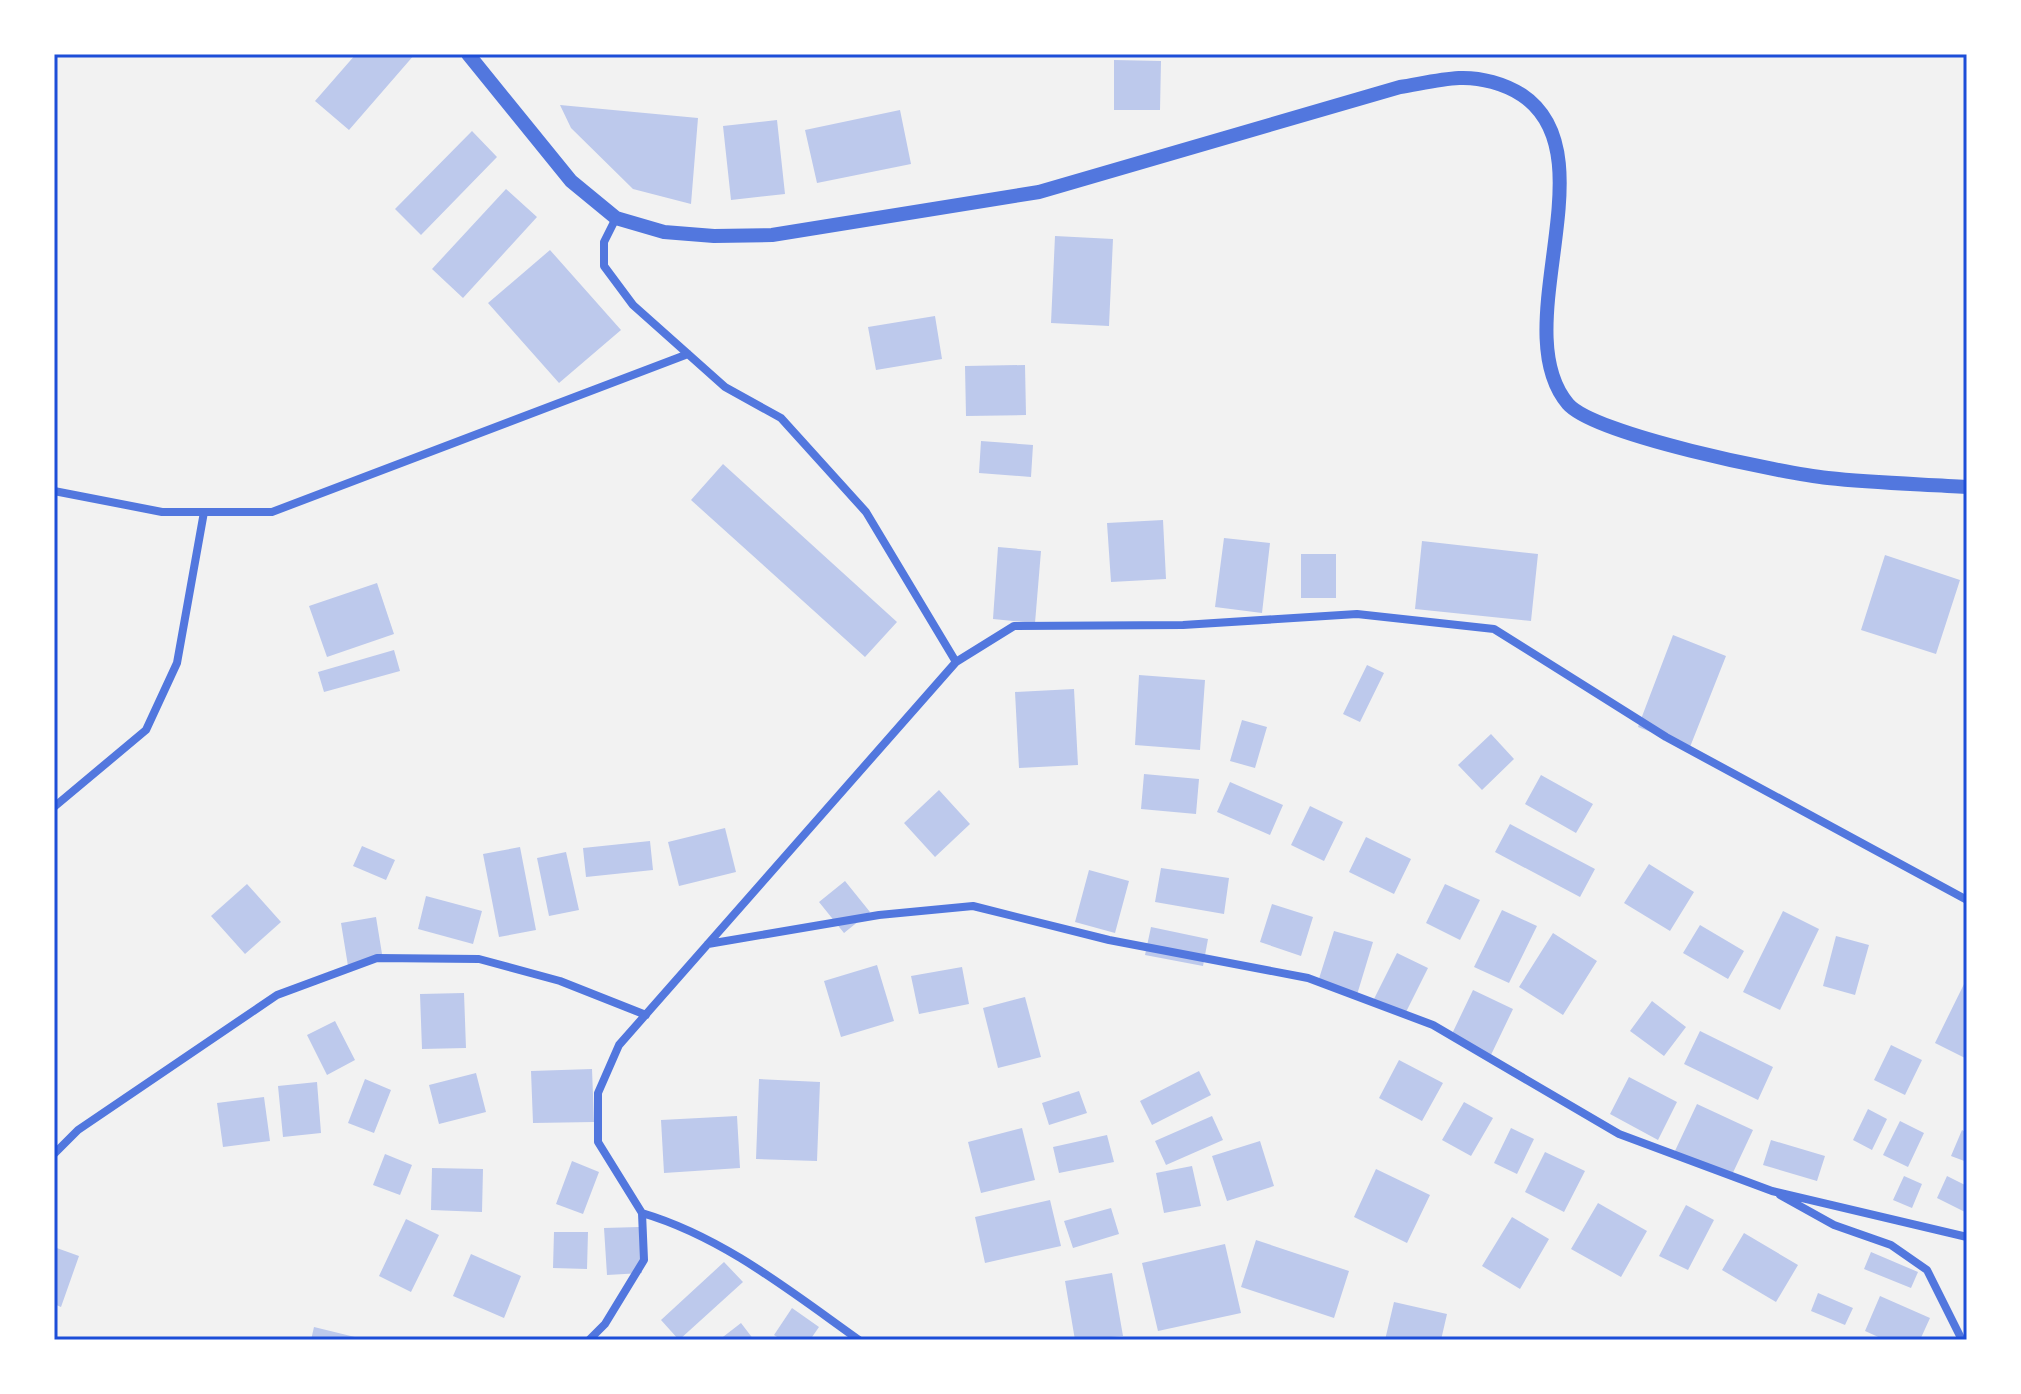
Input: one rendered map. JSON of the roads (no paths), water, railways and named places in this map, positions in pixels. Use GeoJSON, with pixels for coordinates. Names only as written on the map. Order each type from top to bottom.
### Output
{"type":"FeatureCollection","features":[{"type":"Feature","properties":{"kind":"street"},"geometry":{"type":"LineString","coordinates":[[468,54],[571,181],[616,218],[664,232],[772,235],[1039,192],[1400,87],[1461,78],[1507,85],[1537,105],[1556,143],[1559,202],[1548,321],[1548,360],[1570,406],[1606,426],[1713,454],[1812,475],[1967,487]]}},
{"type":"Feature","properties":{"kind":"street"},"geometry":{"type":"LineString","coordinates":[[616,218],[604,242],[604,266],[633,305],[725,387],[781,418],[866,512],[956,662]]}},
{"type":"Feature","properties":{"kind":"street"},"geometry":{"type":"LineString","coordinates":[[54,491],[162,512],[272,512],[688,354]]}},
{"type":"Feature","properties":{"kind":"street"},"geometry":{"type":"LineString","coordinates":[[54,807],[146,730],[177,663],[204,512]]}},
{"type":"Feature","properties":{"kind":"street"},"geometry":{"type":"LineString","coordinates":[[589,1340],[605,1324],[644,1260],[642,1213],[598,1142],[598,1093],[619,1045],[956,662],[1014,626],[1183,625],[1357,614],[1494,629],[1666,737],[1967,900]]}},
{"type":"Feature","properties":{"kind":"street"},"geometry":{"type":"LineString","coordinates":[[707,945],[879,915],[973,906],[1109,940],[1308,978],[1433,1025],[1619,1134],[1772,1191],[1967,1237]]}},
{"type":"Feature","properties":{"kind":"street"},"geometry":{"type":"LineString","coordinates":[[54,1154],[78,1130],[277,995],[377,958],[479,959],[560,981],[646,1015]]}},
{"type":"Feature","properties":{"kind":"street"},"geometry":{"type":"LineString","coordinates":[[1772,1191],[1834,1225],[1891,1245],[1927,1270],[1962,1340]]}},
{"type":"Feature","properties":{"kind":"street"},"geometry":{"type":"LineString","coordinates":[[642,1213],[697,1233],[761,1271],[859,1340]]}}]}
